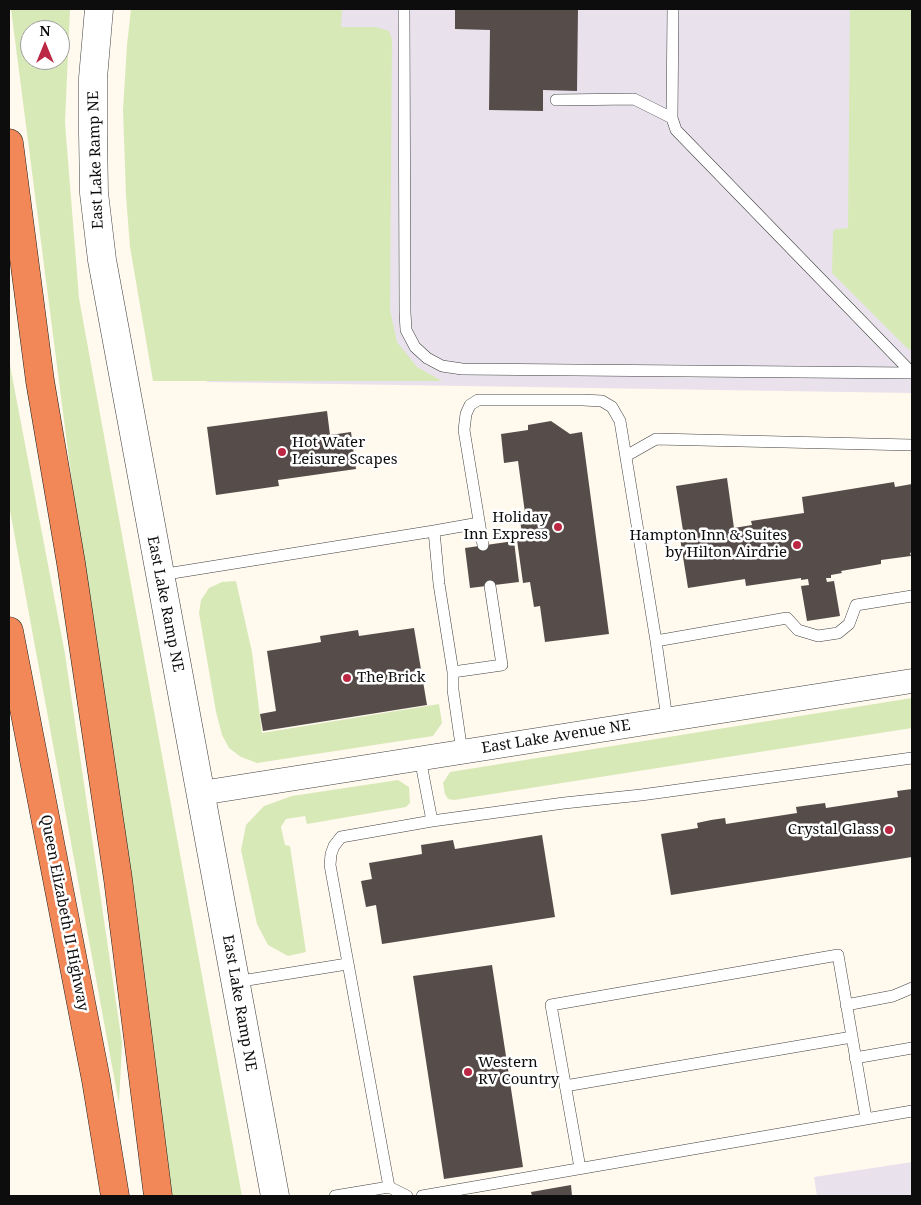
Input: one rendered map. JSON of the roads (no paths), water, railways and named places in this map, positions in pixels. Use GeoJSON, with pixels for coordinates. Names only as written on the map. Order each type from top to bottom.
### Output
{"type":"FeatureCollection","features":[{"type":"Feature","properties":{"kind":"highway"},"geometry":{"type":"LineString","coordinates":[[9,143],[40,381],[71,563],[118,879],[158,1196]]}},
{"type":"Feature","properties":{"kind":"highway"},"geometry":{"type":"LineString","coordinates":[[9,244],[40,381]]}},
{"type":"Feature","properties":{"kind":"highway","name":"Queen Elizabeth II Highway"},"geometry":{"type":"LineString","coordinates":[[9,631],[96,1080],[115,1196]]}},
{"type":"Feature","properties":{"kind":"street","name":"East Lake Ramp NE"},"geometry":{"type":"LineString","coordinates":[[99,9],[96,28],[93,96],[94,176],[102,260],[275,1196]]}},
{"type":"Feature","properties":{"kind":"street","name":"East Lake Avenue NE"},"geometry":{"type":"LineString","coordinates":[[200,793],[912,681]]}},
{"type":"Feature","properties":{"kind":"lane"},"geometry":{"type":"LineString","coordinates":[[404,9],[406,330],[415,347],[427,358],[442,366],[462,369],[912,373]]}},
{"type":"Feature","properties":{"kind":"lane"},"geometry":{"type":"LineString","coordinates":[[673,9],[672,118],[676,130],[912,373]]}},
{"type":"Feature","properties":{"kind":"lane"},"geometry":{"type":"LineString","coordinates":[[556,100],[634,99],[672,118]]}},
{"type":"Feature","properties":{"kind":"lane"},"geometry":{"type":"LineString","coordinates":[[483,546],[464,430],[466,414],[470,404],[478,400],[602,401],[612,407],[620,421],[667,719]]}},
{"type":"Feature","properties":{"kind":"lane"},"geometry":{"type":"LineString","coordinates":[[626,456],[656,439],[912,445]]}},
{"type":"Feature","properties":{"kind":"lane"},"geometry":{"type":"LineString","coordinates":[[160,575],[479,523]]}},
{"type":"Feature","properties":{"kind":"lane"},"geometry":{"type":"LineString","coordinates":[[434,531],[439,584],[453,672],[452,690],[462,752]]}},
{"type":"Feature","properties":{"kind":"lane"},"geometry":{"type":"LineString","coordinates":[[453,672],[502,665],[490,586]]}},
{"type":"Feature","properties":{"kind":"lane"},"geometry":{"type":"LineString","coordinates":[[656,641],[788,618],[798,630],[818,636],[838,633],[849,624],[856,605],[912,596]]}},
{"type":"Feature","properties":{"kind":"lane"},"geometry":{"type":"LineString","coordinates":[[420,758],[432,821]]}},
{"type":"Feature","properties":{"kind":"lane"},"geometry":{"type":"LineString","coordinates":[[389,1187],[330,865],[334,846],[341,837],[432,821],[564,802],[641,795],[912,758]]}},
{"type":"Feature","properties":{"kind":"lane"},"geometry":{"type":"LineString","coordinates":[[580,1168],[551,1005],[838,955],[866,1118]]}},
{"type":"Feature","properties":{"kind":"lane"},"geometry":{"type":"LineString","coordinates":[[235,982],[347,964]]}},
{"type":"Feature","properties":{"kind":"lane"},"geometry":{"type":"LineString","coordinates":[[846,1005],[893,996],[912,988]]}},
{"type":"Feature","properties":{"kind":"lane"},"geometry":{"type":"LineString","coordinates":[[566,1086],[852,1037]]}},
{"type":"Feature","properties":{"kind":"lane"},"geometry":{"type":"LineString","coordinates":[[855,1058],[912,1048]]}},
{"type":"Feature","properties":{"kind":"lane"},"geometry":{"type":"LineString","coordinates":[[422,1196],[912,1110]]}},
{"type":"Feature","properties":{"kind":"lane"},"geometry":{"type":"LineString","coordinates":[[336,1196],[389,1187],[407,1196]]}},
{"type":"Feature","properties":{"kind":"place","name":"Hot Water Leisure Scapes"},"geometry":{"type":"Point","coordinates":[282,452]}},
{"type":"Feature","properties":{"kind":"place","name":"Holiday Inn Express"},"geometry":{"type":"Point","coordinates":[558,527]}},
{"type":"Feature","properties":{"kind":"place","name":"Hampton Inn & Suites by Hilton Airdrie"},"geometry":{"type":"Point","coordinates":[797,545]}},
{"type":"Feature","properties":{"kind":"place","name":"The Brick"},"geometry":{"type":"Point","coordinates":[347,678]}},
{"type":"Feature","properties":{"kind":"place","name":"Crystal Glass"},"geometry":{"type":"Point","coordinates":[889,830]}},
{"type":"Feature","properties":{"kind":"place","name":"Western RV Country"},"geometry":{"type":"Point","coordinates":[468,1072]}}]}
